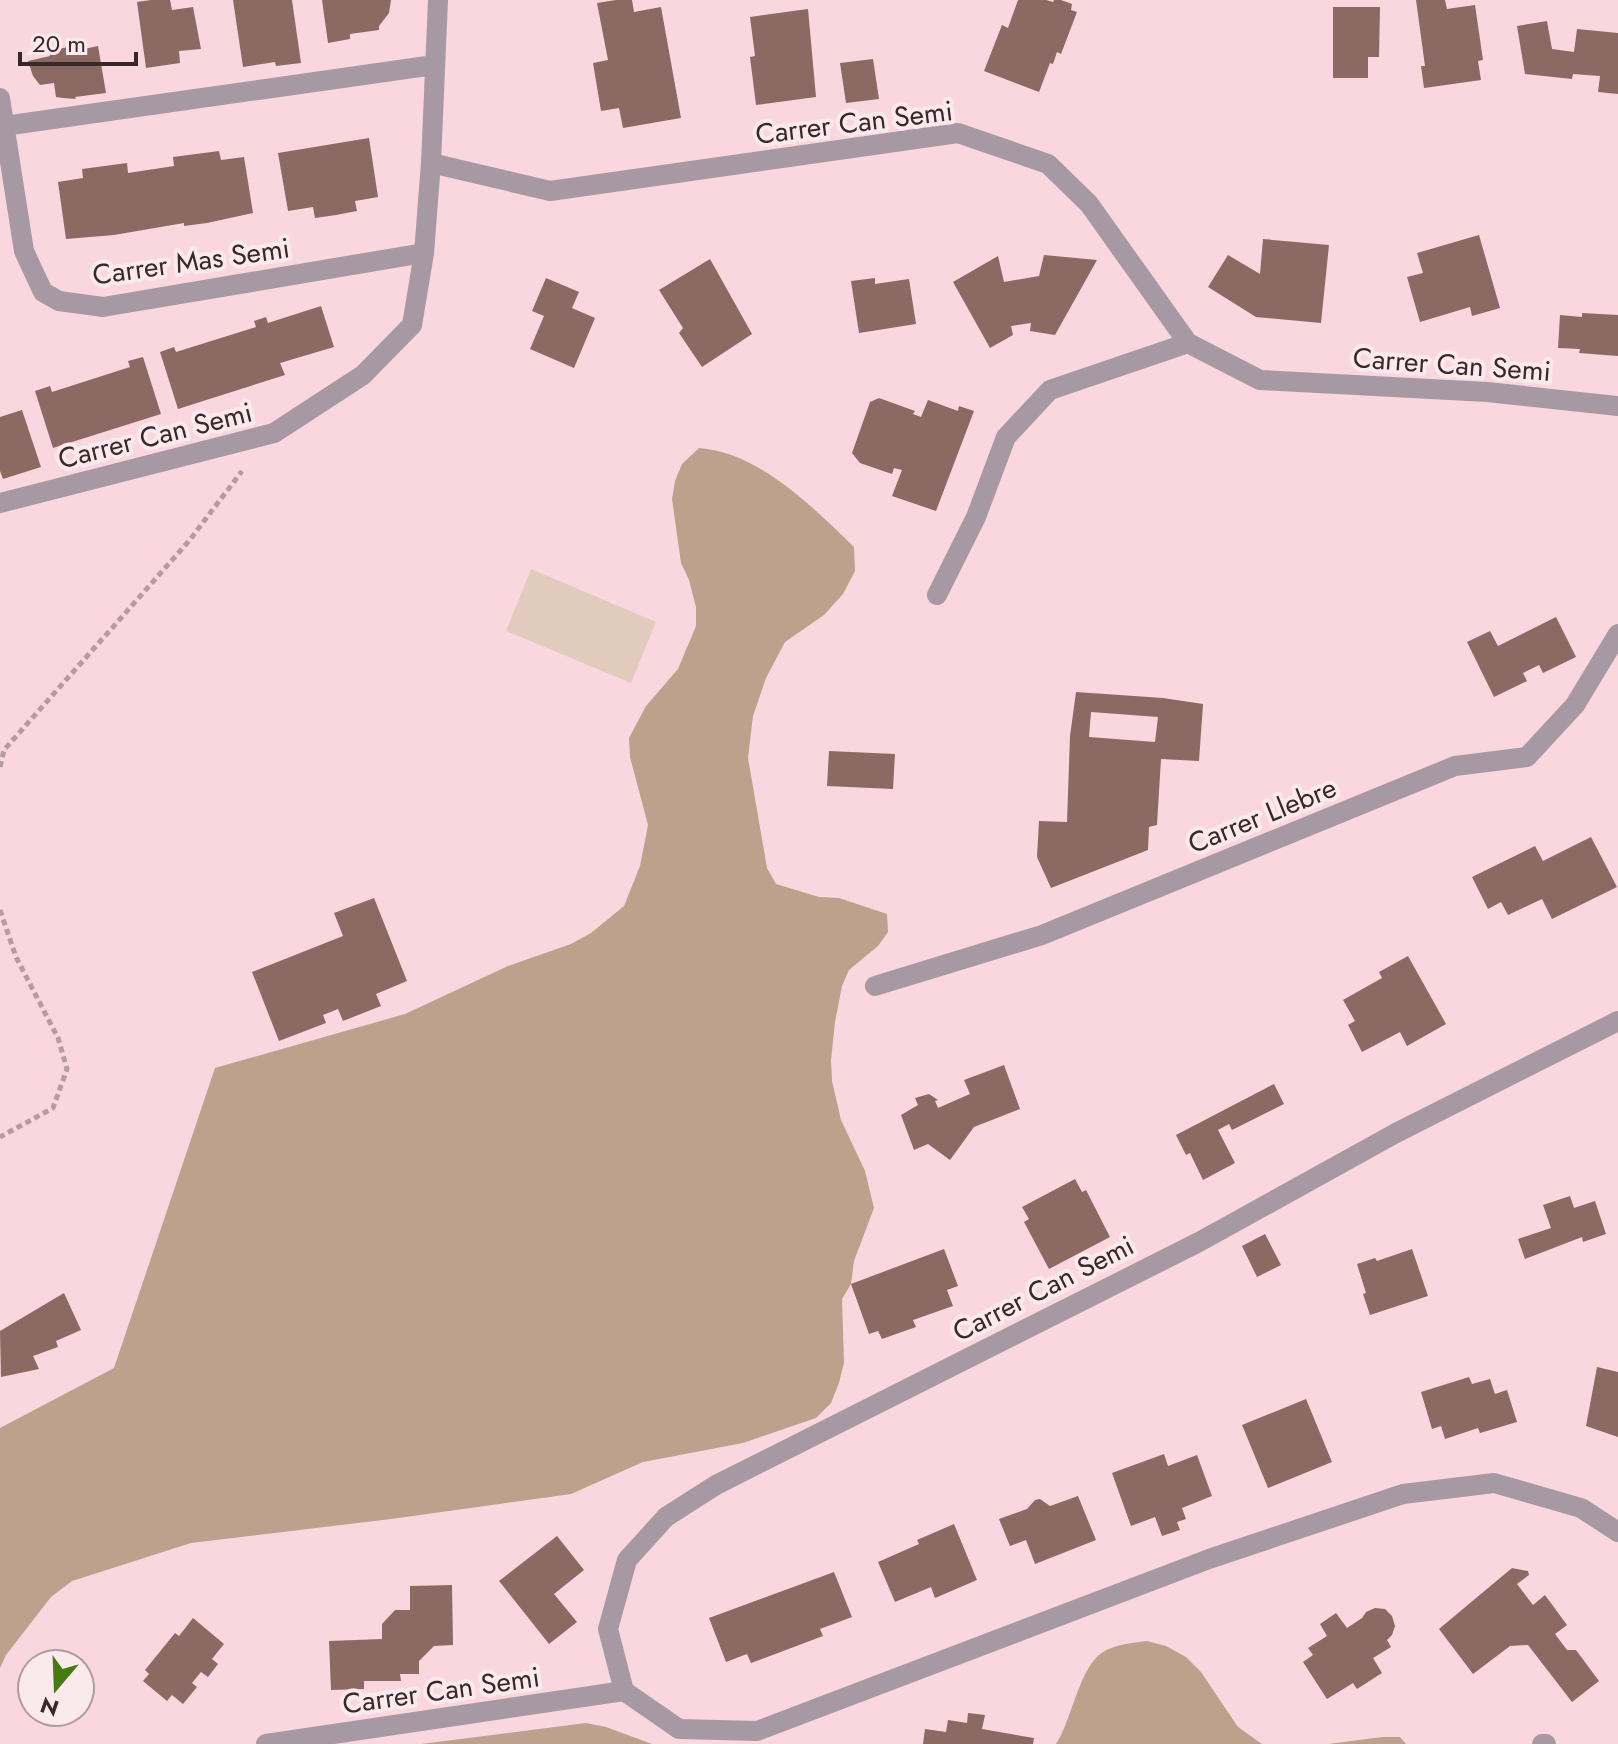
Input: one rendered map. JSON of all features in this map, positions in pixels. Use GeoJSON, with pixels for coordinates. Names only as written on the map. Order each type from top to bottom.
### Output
{"type":"FeatureCollection","features":[{"type":"Feature","properties":{"kind":"street","name":"Carrer Can Semi"},"geometry":{"type":"LineString","coordinates":[[0,503],[274,433],[363,375],[412,325],[424,253],[438,0]]}},
{"type":"Feature","properties":{"kind":"street"},"geometry":{"type":"LineString","coordinates":[[4,126],[434,65]]}},
{"type":"Feature","properties":{"kind":"street","name":"Carrer Mas Semi"},"geometry":{"type":"LineString","coordinates":[[0,98],[24,251],[43,292],[59,301],[103,307],[424,253]]}},
{"type":"Feature","properties":{"kind":"street","name":"Carrer Can Semi"},"geometry":{"type":"LineString","coordinates":[[431,163],[550,191],[958,133],[1048,164],[1089,204],[1188,343],[1260,380],[1487,392],[1618,406]]}},
{"type":"Feature","properties":{"kind":"street"},"geometry":{"type":"LineString","coordinates":[[937,595],[976,517],[1006,437],[1050,390],[1188,343]]}},
{"type":"Feature","properties":{"kind":"street","name":"Carrer Llebre"},"geometry":{"type":"LineString","coordinates":[[875,986],[1042,935],[1455,766],[1527,757],[1575,705],[1618,634]]}},
{"type":"Feature","properties":{"kind":"street","name":"Carrer Can Semi"},"geometry":{"type":"LineString","coordinates":[[266,1744],[624,1691],[608,1629],[627,1560],[666,1517],[716,1485],[1199,1242],[1396,1133],[1618,1021]]}},
{"type":"Feature","properties":{"kind":"street"},"geometry":{"type":"LineString","coordinates":[[624,1691],[679,1729],[757,1731],[1209,1559],[1403,1494],[1494,1483],[1581,1508],[1618,1532]]}},
{"type":"Feature","properties":{"kind":"path"},"geometry":{"type":"LineString","coordinates":[[0,767],[4,750],[158,576],[242,472],[237,443]]}},
{"type":"Feature","properties":{"kind":"path"},"geometry":{"type":"LineString","coordinates":[[0,910],[16,957],[58,1038],[67,1069],[53,1108],[0,1137]]}},
{"type":"Feature","properties":{"kind":"shaded area"},"geometry":{"type":"Polygon","coordinates":[[[699,448],[721,452],[763,471],[802,499],[854,547],[855,571],[843,594],[824,615],[785,642],[766,678],[753,716],[748,758],[767,868],[776,884],[819,897],[839,898],[887,914],[888,932],[878,946],[849,970],[842,986],[835,1022],[832,1081],[841,1120],[865,1171],[874,1208],[854,1261],[851,1284],[842,1299],[844,1363],[831,1403],[816,1418],[743,1443],[643,1462],[571,1494],[191,1543],[72,1581],[51,1597],[6,1655],[0,1668],[0,1428],[114,1368],[215,1068],[405,1014],[508,966],[571,944],[591,933],[624,906],[640,866],[648,825],[630,757],[629,738],[646,706],[678,669],[696,626],[696,607],[681,563],[672,499],[682,464],[699,448]]]}},
{"type":"Feature","properties":{"kind":"shaded area"},"geometry":{"type":"Polygon","coordinates":[[[531,569],[656,622],[631,683],[506,631],[531,569]]]}},
{"type":"Feature","properties":{"kind":"shaded area"},"geometry":{"type":"Polygon","coordinates":[[[1147,1641],[1166,1646],[1186,1657],[1201,1672],[1238,1727],[1262,1744],[1056,1744],[1082,1681],[1095,1659],[1113,1647],[1147,1641]]]}},
{"type":"Feature","properties":{"kind":"shaded area"},"geometry":{"type":"Polygon","coordinates":[[[586,1723],[652,1744],[421,1744],[586,1723]]]}},
{"type":"Feature","properties":{"kind":"shaded area"},"geometry":{"type":"Polygon","coordinates":[[[1400,1737],[1406,1744],[1328,1744],[1400,1737]]]}},
{"type":"Feature","properties":{"kind":"building"},"geometry":{"type":"Polygon","coordinates":[[[170,0],[172,10],[193,7],[201,49],[179,51],[180,63],[146,68],[137,2],[170,0]]]}},
{"type":"Feature","properties":{"kind":"building"},"geometry":{"type":"Polygon","coordinates":[[[233,0],[292,0],[301,63],[276,66],[275,62],[243,67],[233,0]]]}},
{"type":"Feature","properties":{"kind":"building"},"geometry":{"type":"Polygon","coordinates":[[[322,0],[391,0],[389,13],[379,30],[350,34],[350,39],[328,43],[322,0]]]}},
{"type":"Feature","properties":{"kind":"building"},"geometry":{"type":"Polygon","coordinates":[[[632,0],[634,12],[661,7],[681,118],[623,128],[619,108],[601,111],[593,63],[608,60],[597,3],[632,0]]]}},
{"type":"Feature","properties":{"kind":"building"},"geometry":{"type":"Polygon","coordinates":[[[1018,0],[1061,0],[1072,4],[1071,10],[1077,12],[1061,54],[1057,52],[1053,64],[1050,63],[1039,92],[984,71],[1002,25],[1008,28],[1018,0]]]}},
{"type":"Feature","properties":{"kind":"building"},"geometry":{"type":"Polygon","coordinates":[[[1416,0],[1445,0],[1447,9],[1475,5],[1483,60],[1478,61],[1481,80],[1424,88],[1421,66],[1425,66],[1416,0]]]}},
{"type":"Feature","properties":{"kind":"building"},"geometry":{"type":"Polygon","coordinates":[[[1333,7],[1380,7],[1379,57],[1368,57],[1368,78],[1333,78],[1333,7]]]}},
{"type":"Feature","properties":{"kind":"building"},"geometry":{"type":"Polygon","coordinates":[[[808,9],[816,97],[756,105],[750,57],[755,56],[750,17],[808,9]]]}},
{"type":"Feature","properties":{"kind":"building"},"geometry":{"type":"Polygon","coordinates":[[[1547,21],[1552,49],[1574,52],[1577,29],[1618,33],[1618,94],[1598,92],[1600,76],[1573,74],[1572,79],[1525,74],[1517,26],[1547,21]]]}},
{"type":"Feature","properties":{"kind":"building"},"geometry":{"type":"Polygon","coordinates":[[[98,46],[106,93],[76,99],[56,97],[54,83],[40,85],[28,61],[50,56],[49,51],[68,47],[70,52],[98,46]]]}},
{"type":"Feature","properties":{"kind":"building"},"geometry":{"type":"Polygon","coordinates":[[[873,59],[879,99],[846,103],[840,63],[873,59]]]}},
{"type":"Feature","properties":{"kind":"building"},"geometry":{"type":"Polygon","coordinates":[[[369,138],[378,197],[355,201],[357,211],[336,215],[315,218],[313,207],[288,211],[278,153],[369,138]]]}},
{"type":"Feature","properties":{"kind":"building"},"geometry":{"type":"Polygon","coordinates":[[[219,151],[221,160],[244,157],[253,213],[207,223],[184,226],[184,223],[114,235],[66,239],[58,182],[83,178],[82,169],[127,163],[128,173],[174,166],[173,157],[219,151]]]}},
{"type":"Feature","properties":{"kind":"building"},"geometry":{"type":"Polygon","coordinates":[[[1479,235],[1500,308],[1472,316],[1470,307],[1420,322],[1407,277],[1423,273],[1417,253],[1479,235]]]}},
{"type":"Feature","properties":{"kind":"building"},"geometry":{"type":"Polygon","coordinates":[[[1263,239],[1329,245],[1321,323],[1256,317],[1208,287],[1228,255],[1260,274],[1263,239]]]}},
{"type":"Feature","properties":{"kind":"building"},"geometry":{"type":"Polygon","coordinates":[[[1044,255],[1097,260],[1055,335],[1030,331],[1031,323],[1011,326],[1013,335],[990,348],[953,282],[998,256],[1004,282],[1039,276],[1044,255]]]}},
{"type":"Feature","properties":{"kind":"building"},"geometry":{"type":"Polygon","coordinates":[[[710,259],[752,334],[702,367],[679,333],[683,328],[659,290],[710,259]]]}},
{"type":"Feature","properties":{"kind":"building"},"geometry":{"type":"Polygon","coordinates":[[[546,278],[579,292],[572,308],[595,318],[574,368],[530,349],[544,316],[532,311],[546,278]]]}},
{"type":"Feature","properties":{"kind":"building"},"geometry":{"type":"Polygon","coordinates":[[[875,278],[875,284],[909,279],[916,324],[859,333],[851,281],[875,278]]]}},
{"type":"Feature","properties":{"kind":"building"},"geometry":{"type":"Polygon","coordinates":[[[321,306],[334,347],[280,363],[285,375],[178,409],[160,352],[174,347],[176,352],[256,327],[254,321],[266,317],[268,323],[321,306]]]}},
{"type":"Feature","properties":{"kind":"building"},"geometry":{"type":"Polygon","coordinates":[[[1582,313],[1618,315],[1618,356],[1558,348],[1560,315],[1582,317],[1582,313]]]}},
{"type":"Feature","properties":{"kind":"building"},"geometry":{"type":"Polygon","coordinates":[[[143,357],[161,414],[53,448],[35,391],[50,386],[52,392],[130,367],[128,361],[143,357]]]}},
{"type":"Feature","properties":{"kind":"building"},"geometry":{"type":"Polygon","coordinates":[[[879,398],[915,411],[913,414],[921,417],[928,400],[958,411],[959,406],[974,411],[936,511],[892,496],[902,470],[894,468],[892,474],[860,463],[852,453],[870,402],[879,398]]]}},
{"type":"Feature","properties":{"kind":"building"},"geometry":{"type":"Polygon","coordinates":[[[22,410],[41,467],[3,479],[0,471],[0,417],[22,410]]]}},
{"type":"Feature","properties":{"kind":"building"},"geometry":{"type":"Polygon","coordinates":[[[1556,617],[1576,657],[1543,673],[1539,665],[1523,673],[1527,681],[1494,697],[1467,642],[1490,631],[1498,646],[1556,617]]]}},
{"type":"Feature","properties":{"kind":"building"},"geometry":{"type":"Polygon","coordinates":[[[1076,692],[1203,704],[1199,761],[1161,759],[1157,825],[1149,827],[1148,850],[1051,888],[1037,857],[1039,821],[1067,822],[1070,736],[1076,692]],[[1091,712],[1089,737],[1155,742],[1158,717],[1091,712]]]}},
{"type":"Feature","properties":{"kind":"building"},"geometry":{"type":"Polygon","coordinates":[[[829,751],[895,754],[893,789],[827,786],[829,751]]]}},
{"type":"Feature","properties":{"kind":"building"},"geometry":{"type":"Polygon","coordinates":[[[1591,837],[1617,887],[1552,919],[1542,899],[1508,915],[1501,902],[1488,909],[1472,877],[1535,846],[1543,861],[1591,837]]]}},
{"type":"Feature","properties":{"kind":"building"},"geometry":{"type":"Polygon","coordinates":[[[374,898],[407,981],[376,994],[381,1006],[343,1021],[338,1009],[323,1015],[326,1023],[279,1041],[252,972],[343,936],[334,913],[374,898]]]}},
{"type":"Feature","properties":{"kind":"building"},"geometry":{"type":"Polygon","coordinates":[[[1408,956],[1446,1024],[1407,1046],[1400,1032],[1362,1052],[1348,1025],[1355,1021],[1343,1000],[1382,978],[1379,972],[1408,956]]]}},
{"type":"Feature","properties":{"kind":"building"},"geometry":{"type":"Polygon","coordinates":[[[1004,1065],[1020,1109],[974,1127],[950,1160],[928,1144],[914,1150],[901,1115],[918,1105],[915,1098],[929,1094],[938,1100],[935,1101],[938,1108],[970,1094],[964,1080],[1004,1065]]]}},
{"type":"Feature","properties":{"kind":"building"},"geometry":{"type":"Polygon","coordinates":[[[1274,1084],[1284,1104],[1232,1130],[1229,1124],[1218,1130],[1235,1163],[1203,1180],[1190,1153],[1186,1155],[1176,1135],[1274,1084]]]}},
{"type":"Feature","properties":{"kind":"building"},"geometry":{"type":"Polygon","coordinates":[[[1075,1179],[1082,1192],[1086,1190],[1110,1237],[1049,1269],[1024,1222],[1029,1219],[1022,1207],[1075,1179]]]}},
{"type":"Feature","properties":{"kind":"building"},"geometry":{"type":"Polygon","coordinates":[[[1570,1196],[1574,1208],[1595,1201],[1606,1234],[1583,1242],[1582,1237],[1525,1259],[1518,1239],[1551,1228],[1543,1205],[1570,1196]]]}},
{"type":"Feature","properties":{"kind":"building"},"geometry":{"type":"Polygon","coordinates":[[[1265,1234],[1281,1265],[1257,1277],[1242,1246],[1265,1234]]]}},
{"type":"Feature","properties":{"kind":"building"},"geometry":{"type":"Polygon","coordinates":[[[944,1249],[958,1286],[947,1290],[953,1306],[913,1320],[916,1327],[882,1339],[878,1331],[869,1334],[851,1284],[944,1249]]]}},
{"type":"Feature","properties":{"kind":"building"},"geometry":{"type":"Polygon","coordinates":[[[1412,1249],[1428,1296],[1370,1315],[1357,1264],[1412,1249]]]}},
{"type":"Feature","properties":{"kind":"building"},"geometry":{"type":"Polygon","coordinates":[[[64,1293],[81,1330],[56,1341],[58,1347],[33,1356],[39,1369],[1,1377],[0,1331],[64,1293]]]}},
{"type":"Feature","properties":{"kind":"building"},"geometry":{"type":"Polygon","coordinates":[[[1597,1367],[1618,1372],[1618,1437],[1586,1426],[1597,1367]]]}},
{"type":"Feature","properties":{"kind":"building"},"geometry":{"type":"Polygon","coordinates":[[[1469,1377],[1472,1384],[1490,1379],[1495,1394],[1507,1390],[1517,1422],[1480,1433],[1478,1428],[1445,1439],[1441,1426],[1432,1429],[1421,1392],[1469,1377]]]}},
{"type":"Feature","properties":{"kind":"building"},"geometry":{"type":"Polygon","coordinates":[[[1306,1399],[1332,1462],[1268,1488],[1242,1425],[1306,1399]]]}},
{"type":"Feature","properties":{"kind":"building"},"geometry":{"type":"Polygon","coordinates":[[[1164,1454],[1168,1466],[1197,1455],[1212,1496],[1182,1508],[1186,1519],[1177,1522],[1180,1530],[1162,1536],[1155,1517],[1131,1526],[1112,1473],[1164,1454]]]}},
{"type":"Feature","properties":{"kind":"building"},"geometry":{"type":"Polygon","coordinates":[[[1078,1496],[1096,1540],[1035,1564],[1026,1540],[1010,1546],[999,1519],[1027,1509],[1035,1500],[1040,1499],[1050,1506],[1078,1496]]]}},
{"type":"Feature","properties":{"kind":"building"},"geometry":{"type":"Polygon","coordinates":[[[954,1524],[977,1580],[935,1598],[931,1587],[895,1602],[878,1562],[954,1524]]]}},
{"type":"Feature","properties":{"kind":"building"},"geometry":{"type":"Polygon","coordinates":[[[557,1536],[584,1570],[554,1594],[577,1622],[549,1644],[499,1581],[557,1536]]]}},
{"type":"Feature","properties":{"kind":"building"},"geometry":{"type":"Polygon","coordinates":[[[1512,1568],[1528,1571],[1529,1575],[1517,1584],[1533,1605],[1545,1595],[1567,1625],[1555,1634],[1567,1650],[1576,1650],[1599,1681],[1572,1702],[1528,1645],[1510,1646],[1473,1674],[1439,1629],[1512,1568]]]}},
{"type":"Feature","properties":{"kind":"building"},"geometry":{"type":"Polygon","coordinates":[[[834,1572],[852,1617],[820,1629],[823,1636],[751,1663],[747,1654],[726,1662],[709,1618],[834,1572]]]}},
{"type":"Feature","properties":{"kind":"building"},"geometry":{"type":"Polygon","coordinates":[[[452,1585],[453,1645],[434,1646],[419,1661],[419,1674],[400,1674],[401,1681],[364,1681],[364,1689],[331,1690],[329,1641],[382,1639],[382,1624],[395,1610],[410,1610],[410,1586],[452,1585]]]}},
{"type":"Feature","properties":{"kind":"building"},"geometry":{"type":"Polygon","coordinates":[[[1375,1608],[1385,1609],[1392,1616],[1395,1626],[1387,1640],[1391,1647],[1373,1658],[1382,1673],[1357,1689],[1353,1683],[1327,1699],[1303,1662],[1313,1655],[1308,1648],[1327,1636],[1320,1624],[1336,1613],[1347,1628],[1375,1608]]]}},
{"type":"Feature","properties":{"kind":"building"},"geometry":{"type":"Polygon","coordinates":[[[193,1618],[224,1644],[212,1659],[218,1664],[208,1677],[201,1672],[192,1683],[197,1687],[183,1704],[172,1695],[167,1701],[143,1681],[149,1674],[145,1670],[175,1633],[179,1636],[193,1618]]]}},
{"type":"Feature","properties":{"kind":"building"},"geometry":{"type":"Polygon","coordinates":[[[968,1713],[985,1715],[982,1729],[1034,1738],[1033,1744],[923,1744],[925,1729],[946,1732],[948,1720],[967,1723],[968,1713]]]}}]}
